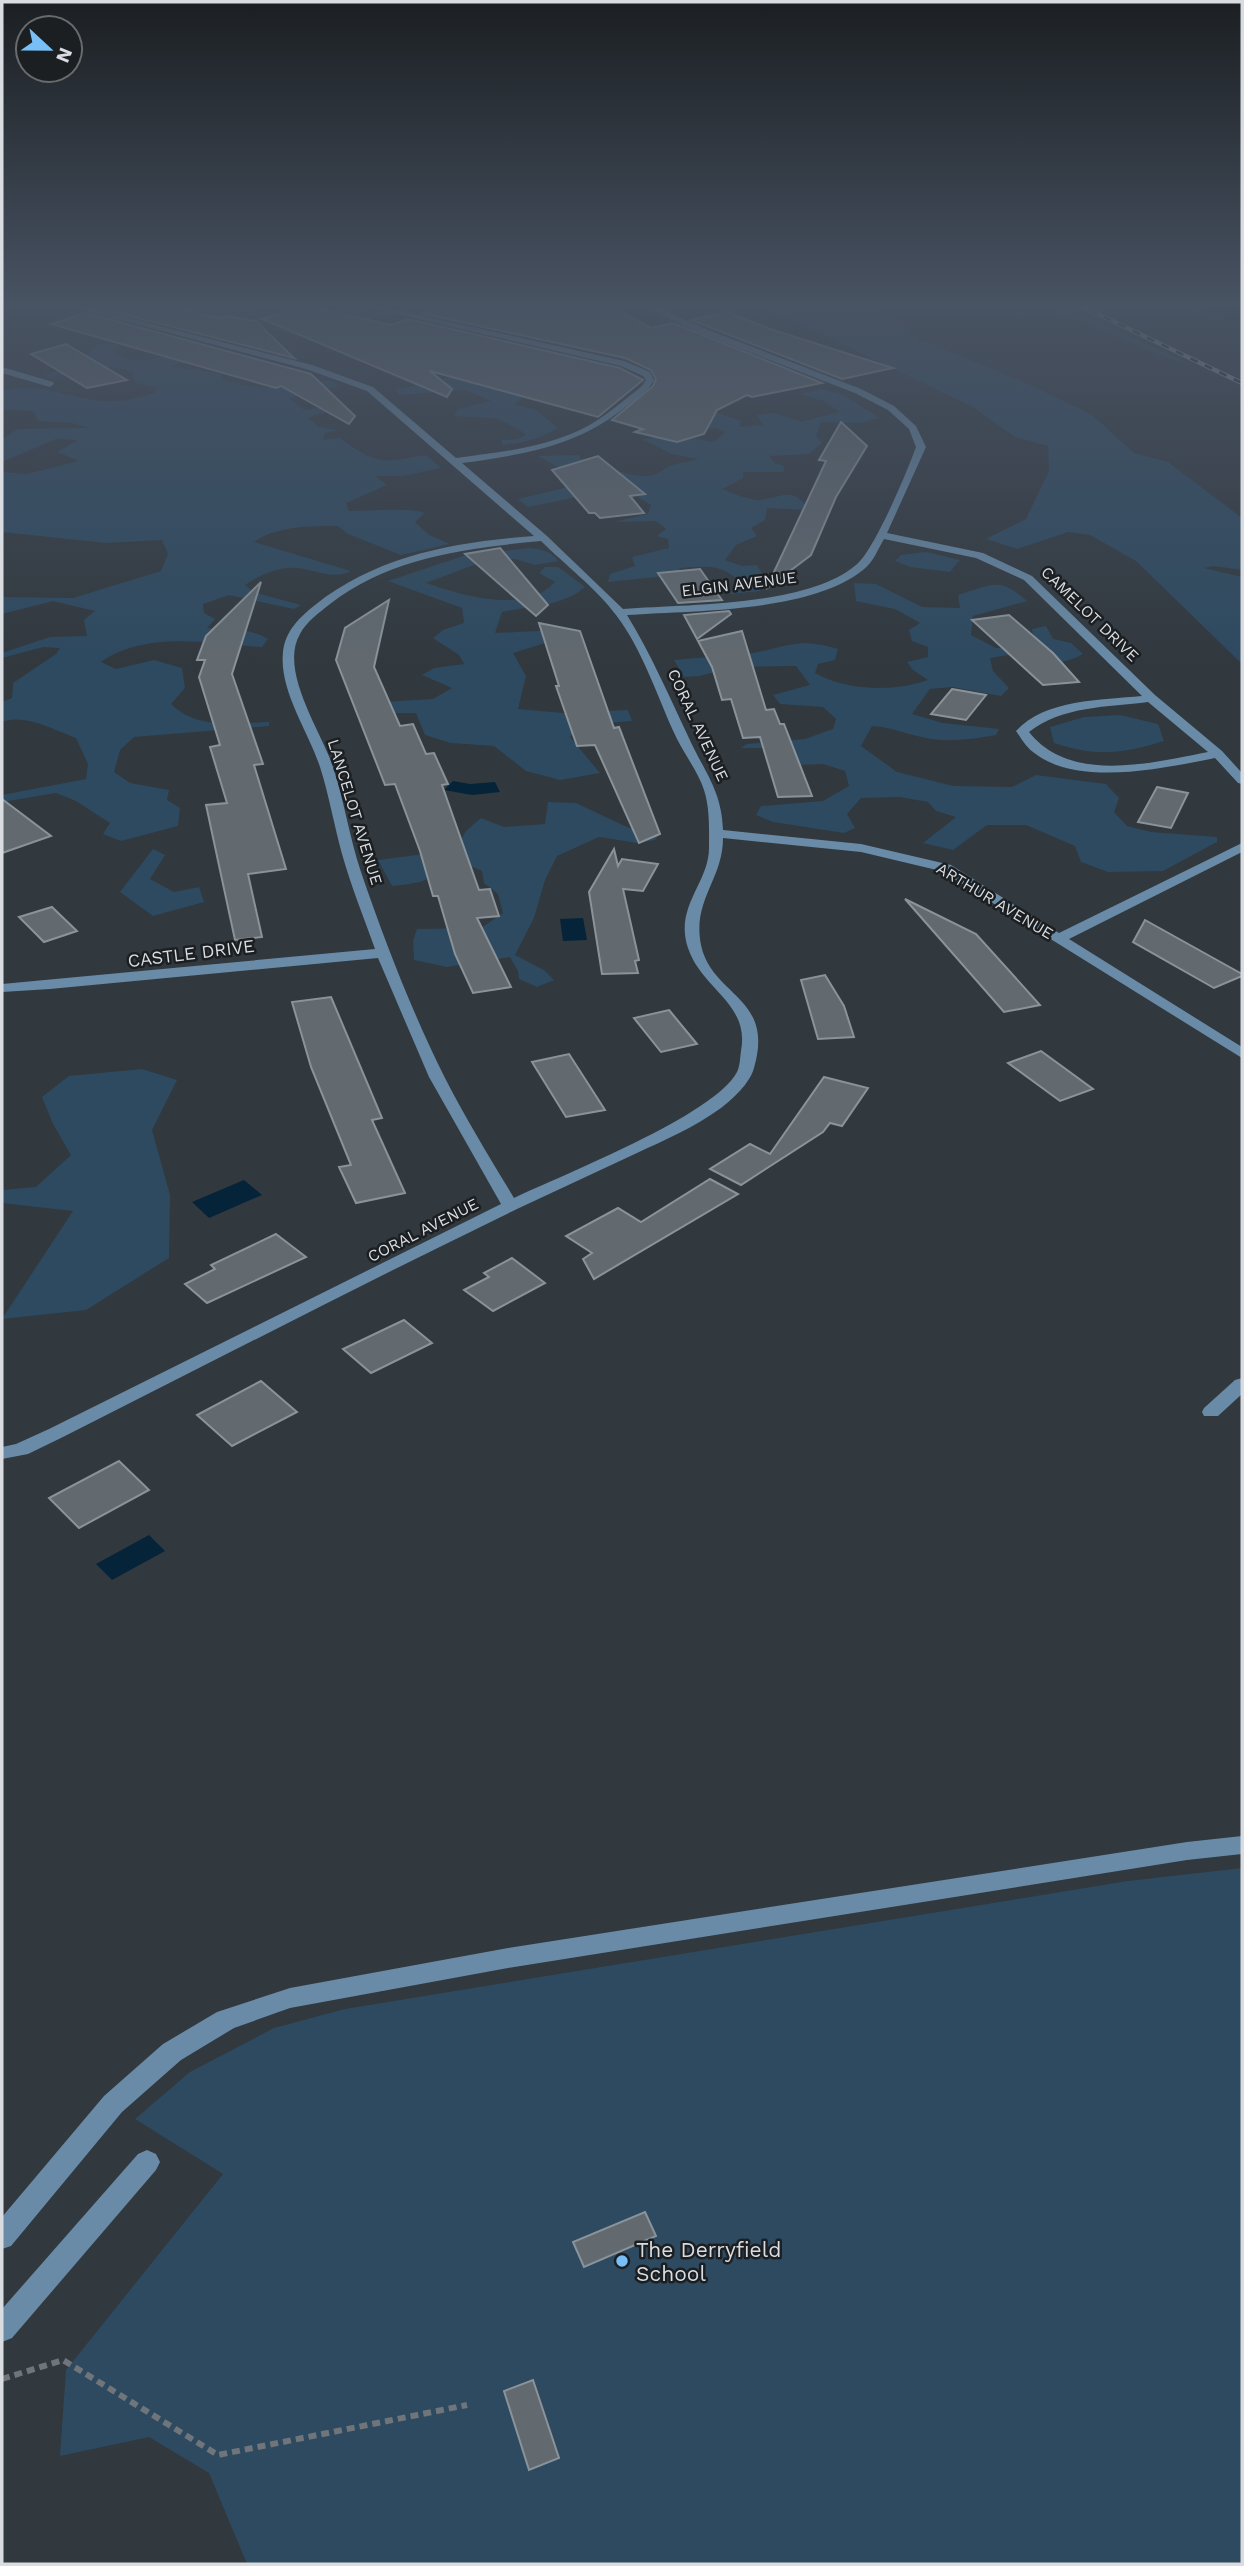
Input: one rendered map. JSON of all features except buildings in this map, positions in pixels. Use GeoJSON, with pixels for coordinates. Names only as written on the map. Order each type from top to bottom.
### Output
{"type":"FeatureCollection","features":[{"type":"Feature","properties":{"kind":"street","name":"CORAL AVENUE"},"geometry":{"type":"LineString","coordinates":[[2,1453],[21,1449],[56,1433],[510,1206],[676,1128],[715,1105],[734,1088],[746,1070],[752,1033],[745,1014],[703,966],[694,946],[692,913],[716,856],[718,834],[710,788],[683,739],[646,655],[620,612],[543,538],[412,423]]}},
{"type":"Feature","properties":{"kind":"street"},"geometry":{"type":"LineString","coordinates":[[456,461],[544,446],[575,436],[599,423]]}},
{"type":"Feature","properties":{"kind":"street","name":"ELGIN AVENUE"},"geometry":{"type":"LineString","coordinates":[[620,612],[777,598],[820,589],[863,566],[921,447],[913,428],[907,423]]}},
{"type":"Feature","properties":{"kind":"street","name":"CAMELOT DRIVE"},"geometry":{"type":"LineString","coordinates":[[880,535],[957,549],[1014,570],[1040,587],[1151,698],[1217,754],[1242,780]]}},
{"type":"Feature","properties":{"kind":"street","name":"LANCELOT AVENUE"},"geometry":{"type":"LineString","coordinates":[[510,1206],[438,1079],[384,953],[353,867],[324,760],[292,679],[288,658],[292,637],[326,601],[379,570],[447,551],[543,538]]}},
{"type":"Feature","properties":{"kind":"street"},"geometry":{"type":"LineString","coordinates":[[1151,698],[1047,715],[1030,723],[1022,731],[1028,742],[1043,755],[1069,765],[1104,768],[1139,766],[1217,754]]}},
{"type":"Feature","properties":{"kind":"street","name":"ARTHUR AVENUE"},"geometry":{"type":"LineString","coordinates":[[718,834],[851,844],[903,854],[946,868],[1242,1053]]}},
{"type":"Feature","properties":{"kind":"street"},"geometry":{"type":"LineString","coordinates":[[1057,939],[1242,847]]}},
{"type":"Feature","properties":{"kind":"street","name":"CASTLE DRIVE"},"geometry":{"type":"LineString","coordinates":[[2,988],[147,978],[316,957],[384,953]]}},
{"type":"Feature","properties":{"kind":"street"},"geometry":{"type":"LineString","coordinates":[[1211,1412],[1242,1384]]}},
{"type":"Feature","properties":{"kind":"street"},"geometry":{"type":"LineString","coordinates":[[2,2236],[113,2105],[172,2052],[226,2020],[290,1998],[522,1956],[1186,1851],[1242,1845]]}},
{"type":"Feature","properties":{"kind":"street"},"geometry":{"type":"LineString","coordinates":[[2,2329],[147,2162]]}},
{"type":"Feature","properties":{"kind":"path"},"geometry":{"type":"LineString","coordinates":[[2,2379],[63,2360],[218,2455],[467,2405]]}},
{"type":"Feature","properties":{"kind":"shaded area"},"geometry":{"type":"Polygon","coordinates":[[[68,423],[314,423],[319,427],[338,430],[325,433],[323,440],[340,438],[362,453],[380,460],[426,455],[441,468],[403,476],[375,476],[387,485],[346,503],[349,511],[400,510],[425,513],[415,522],[429,535],[450,544],[401,555],[348,534],[338,526],[294,528],[273,533],[254,542],[351,571],[335,575],[286,568],[264,574],[245,585],[253,592],[301,605],[294,609],[229,595],[203,604],[204,613],[215,619],[207,628],[239,630],[261,635],[268,639],[262,647],[158,642],[119,652],[101,662],[116,669],[154,660],[182,668],[185,688],[171,704],[193,718],[230,724],[269,722],[269,726],[134,737],[120,750],[114,772],[130,783],[169,790],[167,800],[180,808],[178,826],[121,841],[103,834],[110,823],[76,801],[56,793],[2,802],[2,795],[86,779],[88,764],[76,738],[30,721],[2,722],[2,702],[12,698],[13,683],[56,654],[60,648],[43,647],[2,658],[2,653],[50,637],[87,636],[84,620],[95,611],[53,601],[2,614],[2,597],[73,598],[161,571],[168,554],[162,540],[106,543],[2,532],[2,472],[27,474],[79,461],[57,452],[78,440],[56,439],[2,462],[2,439],[18,429],[89,428],[68,423]]]}},
{"type":"Feature","properties":{"kind":"shaded area"},"geometry":{"type":"Polygon","coordinates":[[[506,423],[552,423],[558,428],[531,440],[502,445],[502,440],[518,439],[526,434],[506,423]]]}},
{"type":"Feature","properties":{"kind":"shaded area"},"geometry":{"type":"Polygon","coordinates":[[[695,423],[741,423],[740,427],[763,425],[762,423],[821,423],[816,436],[822,443],[809,454],[769,456],[775,463],[785,466],[783,472],[743,472],[743,478],[722,489],[755,500],[792,495],[809,510],[767,508],[765,520],[751,528],[757,536],[736,545],[725,560],[742,566],[757,565],[762,573],[760,591],[730,594],[737,579],[723,570],[710,567],[680,568],[676,575],[608,582],[610,574],[635,566],[632,557],[669,548],[668,539],[657,536],[666,529],[656,521],[614,522],[648,514],[651,505],[628,491],[602,492],[528,507],[518,499],[586,483],[538,456],[579,455],[581,459],[622,472],[650,476],[672,465],[698,459],[672,454],[642,439],[679,436],[714,442],[725,432],[716,428],[693,431],[695,423]]]}},
{"type":"Feature","properties":{"kind":"shaded area"},"geometry":{"type":"Polygon","coordinates":[[[995,423],[1101,423],[1134,453],[1168,462],[1242,518],[1242,570],[1213,566],[1204,568],[1242,577],[1242,664],[1136,561],[1090,535],[1068,532],[1017,549],[986,539],[1026,519],[1049,471],[1048,446],[1015,437],[995,423]]]}},
{"type":"Feature","properties":{"kind":"shaded area"},"geometry":{"type":"Polygon","coordinates":[[[529,548],[549,553],[558,561],[535,565],[515,559],[492,558],[426,583],[475,597],[510,600],[527,598],[542,592],[555,582],[539,573],[545,567],[558,567],[585,587],[557,602],[502,612],[495,633],[559,630],[561,638],[513,653],[526,676],[518,709],[563,713],[628,710],[632,721],[581,725],[570,737],[600,773],[560,780],[526,771],[494,746],[451,743],[425,735],[416,713],[357,713],[365,703],[433,699],[452,688],[422,675],[434,668],[464,664],[459,655],[433,638],[443,630],[464,623],[462,608],[388,581],[463,556],[529,548]]]}},
{"type":"Feature","properties":{"kind":"shaded area"},"geometry":{"type":"Polygon","coordinates":[[[926,552],[960,560],[950,572],[910,567],[895,561],[901,555],[926,552]]]}},
{"type":"Feature","properties":{"kind":"shaded area"},"geometry":{"type":"Polygon","coordinates":[[[854,583],[876,584],[922,607],[960,608],[958,595],[987,586],[1002,585],[1027,601],[973,616],[971,635],[996,648],[1034,647],[1032,629],[1046,626],[1053,639],[1071,643],[1083,654],[1057,662],[1015,655],[990,658],[993,671],[1009,688],[1001,696],[952,687],[930,689],[912,714],[943,723],[999,729],[996,735],[947,740],[923,738],[872,726],[861,746],[897,772],[953,786],[1012,787],[1036,775],[1106,784],[1119,798],[1114,812],[1127,826],[1151,832],[1217,837],[1217,842],[1163,871],[1108,872],[1081,862],[1075,846],[1026,825],[987,825],[953,850],[923,843],[956,817],[936,811],[928,802],[900,797],[861,798],[847,814],[855,828],[844,833],[773,822],[756,815],[761,806],[823,801],[849,786],[845,771],[823,764],[799,765],[769,748],[741,748],[747,744],[805,739],[833,729],[836,719],[823,707],[780,704],[773,695],[810,685],[796,666],[733,667],[700,676],[684,677],[674,660],[765,651],[802,643],[838,649],[835,660],[818,664],[815,673],[841,683],[886,688],[928,680],[913,670],[907,662],[928,657],[928,647],[912,641],[909,630],[920,623],[895,609],[856,601],[854,583]]]}},
{"type":"Feature","properties":{"kind":"shaded area"},"geometry":{"type":"Polygon","coordinates":[[[1120,715],[1158,724],[1164,741],[1135,749],[1109,752],[1083,750],[1054,743],[1050,727],[1084,717],[1120,715]]]}},
{"type":"Feature","properties":{"kind":"shaded area"},"geometry":{"type":"Polygon","coordinates":[[[453,781],[470,784],[495,782],[500,792],[472,795],[444,790],[453,781]]]}},
{"type":"Feature","properties":{"kind":"shaded area"},"geometry":{"type":"Polygon","coordinates":[[[548,802],[576,803],[629,828],[660,833],[655,840],[637,843],[599,837],[557,856],[545,880],[534,918],[515,955],[544,970],[554,980],[537,987],[519,979],[518,971],[510,957],[447,967],[414,960],[413,941],[417,929],[481,928],[503,913],[498,894],[484,883],[482,871],[465,866],[450,868],[420,882],[392,886],[378,860],[455,850],[466,831],[481,818],[504,827],[545,824],[548,802]]]}},
{"type":"Feature","properties":{"kind":"shaded area"},"geometry":{"type":"Polygon","coordinates":[[[153,849],[165,855],[150,879],[174,892],[199,887],[204,902],[153,916],[120,892],[153,849]]]}},
{"type":"Feature","properties":{"kind":"shaded area"},"geometry":{"type":"Polygon","coordinates":[[[583,918],[587,940],[563,941],[560,919],[583,918]]]}},
{"type":"Feature","properties":{"kind":"shaded area"},"geometry":{"type":"Polygon","coordinates":[[[142,1069],[177,1080],[152,1130],[170,1195],[169,1258],[86,1310],[2,1319],[73,1211],[2,1203],[2,1190],[36,1187],[71,1155],[53,1124],[42,1097],[69,1076],[142,1069]]]}},
{"type":"Feature","properties":{"kind":"shaded area"},"geometry":{"type":"Polygon","coordinates":[[[244,1180],[262,1195],[209,1218],[192,1202],[244,1180]]]}},
{"type":"Feature","properties":{"kind":"shaded area"},"geometry":{"type":"Polygon","coordinates":[[[149,1535],[165,1551],[112,1580],[96,1564],[149,1535]]]}},
{"type":"Feature","properties":{"kind":"shaded area","name":"The Derryfield School"},"geometry":{"type":"Polygon","coordinates":[[[1242,1868],[1242,2564],[247,2564],[209,2473],[149,2437],[60,2456],[66,2370],[223,2174],[135,2119],[190,2072],[274,2028],[345,2009],[1128,1881],[1242,1868]]]}},
{"type":"Feature","properties":{"kind":"place","name":"The Derryfield School"},"geometry":{"type":"Point","coordinates":[622,2261]}}]}
